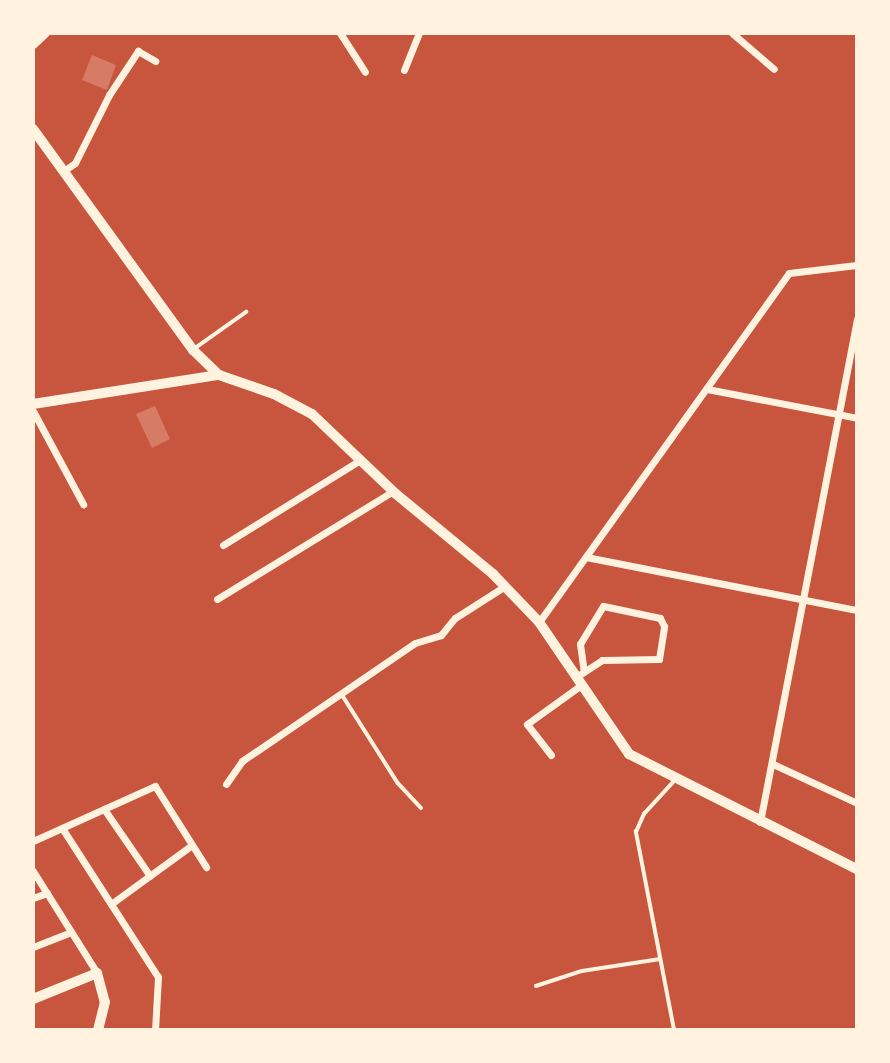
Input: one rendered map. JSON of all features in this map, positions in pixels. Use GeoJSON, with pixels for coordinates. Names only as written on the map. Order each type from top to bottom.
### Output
{"type":"FeatureCollection","features":[{"type":"Feature","properties":{"kind":"street"},"geometry":{"type":"LineString","coordinates":[[33,44],[45,33]]}},
{"type":"Feature","properties":{"kind":"street"},"geometry":{"type":"LineString","coordinates":[[340,33],[365,72]]}},
{"type":"Feature","properties":{"kind":"street"},"geometry":{"type":"LineString","coordinates":[[404,70],[419,33]]}},
{"type":"Feature","properties":{"kind":"street"},"geometry":{"type":"LineString","coordinates":[[732,33],[774,69]]}},
{"type":"Feature","properties":{"kind":"street"},"geometry":{"type":"LineString","coordinates":[[65,170],[75,163],[109,94],[138,51],[155,61]]}},
{"type":"Feature","properties":{"kind":"street"},"geometry":{"type":"LineString","coordinates":[[33,129],[65,170],[192,351],[219,375],[274,394],[313,414],[393,491],[505,586],[539,622],[580,678],[629,754],[857,869]]}},
{"type":"Feature","properties":{"kind":"street"},"geometry":{"type":"LineString","coordinates":[[539,622],[789,273],[857,265]]}},
{"type":"Feature","properties":{"kind":"street"},"geometry":{"type":"LineString","coordinates":[[760,822],[774,764],[802,600],[857,318]]}},
{"type":"Feature","properties":{"kind":"street"},"geometry":{"type":"LineString","coordinates":[[33,404],[219,375]]}},
{"type":"Feature","properties":{"kind":"street"},"geometry":{"type":"LineString","coordinates":[[706,389],[857,418]]}},
{"type":"Feature","properties":{"kind":"street"},"geometry":{"type":"LineString","coordinates":[[33,411],[83,504]]}},
{"type":"Feature","properties":{"kind":"street"},"geometry":{"type":"LineString","coordinates":[[223,545],[359,460]]}},
{"type":"Feature","properties":{"kind":"street"},"geometry":{"type":"LineString","coordinates":[[217,599],[393,491]]}},
{"type":"Feature","properties":{"kind":"street"},"geometry":{"type":"LineString","coordinates":[[586,557],[857,610]]}},
{"type":"Feature","properties":{"kind":"street"},"geometry":{"type":"LineString","coordinates":[[226,784],[242,761],[343,696],[415,643],[441,635],[455,618],[505,586]]}},
{"type":"Feature","properties":{"kind":"street"},"geometry":{"type":"LineString","coordinates":[[551,755],[527,724],[602,660],[659,659],[664,626],[660,618],[603,606],[580,644],[580,678]]}},
{"type":"Feature","properties":{"kind":"street"},"geometry":{"type":"LineString","coordinates":[[774,764],[857,803]]}},
{"type":"Feature","properties":{"kind":"street"},"geometry":{"type":"LineString","coordinates":[[33,841],[155,786],[206,867]]}},
{"type":"Feature","properties":{"kind":"street"},"geometry":{"type":"LineString","coordinates":[[104,809],[149,876]]}},
{"type":"Feature","properties":{"kind":"street"},"geometry":{"type":"LineString","coordinates":[[62,828],[158,977],[155,1030]]}},
{"type":"Feature","properties":{"kind":"street"},"geometry":{"type":"LineString","coordinates":[[111,904],[192,845]]}},
{"type":"Feature","properties":{"kind":"street"},"geometry":{"type":"LineString","coordinates":[[33,871],[97,973],[104,1002],[98,1030]]}},
{"type":"Feature","properties":{"kind":"street"},"geometry":{"type":"LineString","coordinates":[[33,898],[47,893]]}},
{"type":"Feature","properties":{"kind":"street"},"geometry":{"type":"LineString","coordinates":[[33,947],[71,932]]}},
{"type":"Feature","properties":{"kind":"street"},"geometry":{"type":"LineString","coordinates":[[33,999],[97,973]]}},
{"type":"Feature","properties":{"kind":"lane"},"geometry":{"type":"LineString","coordinates":[[192,351],[246,312]]}},
{"type":"Feature","properties":{"kind":"lane"},"geometry":{"type":"LineString","coordinates":[[343,696],[398,783],[421,808]]}},
{"type":"Feature","properties":{"kind":"lane"},"geometry":{"type":"LineString","coordinates":[[674,1030],[636,832],[644,814],[676,778]]}},
{"type":"Feature","properties":{"kind":"lane"},"geometry":{"type":"LineString","coordinates":[[536,986],[582,971],[660,959]]}},
{"type":"Feature","properties":{"kind":"building"},"geometry":{"type":"Polygon","coordinates":[[[92,55],[116,65],[107,90],[82,80],[92,55]]]}},
{"type":"Feature","properties":{"kind":"building"},"geometry":{"type":"Polygon","coordinates":[[[155,406],[170,439],[152,448],[136,414],[155,406]]]}}]}
